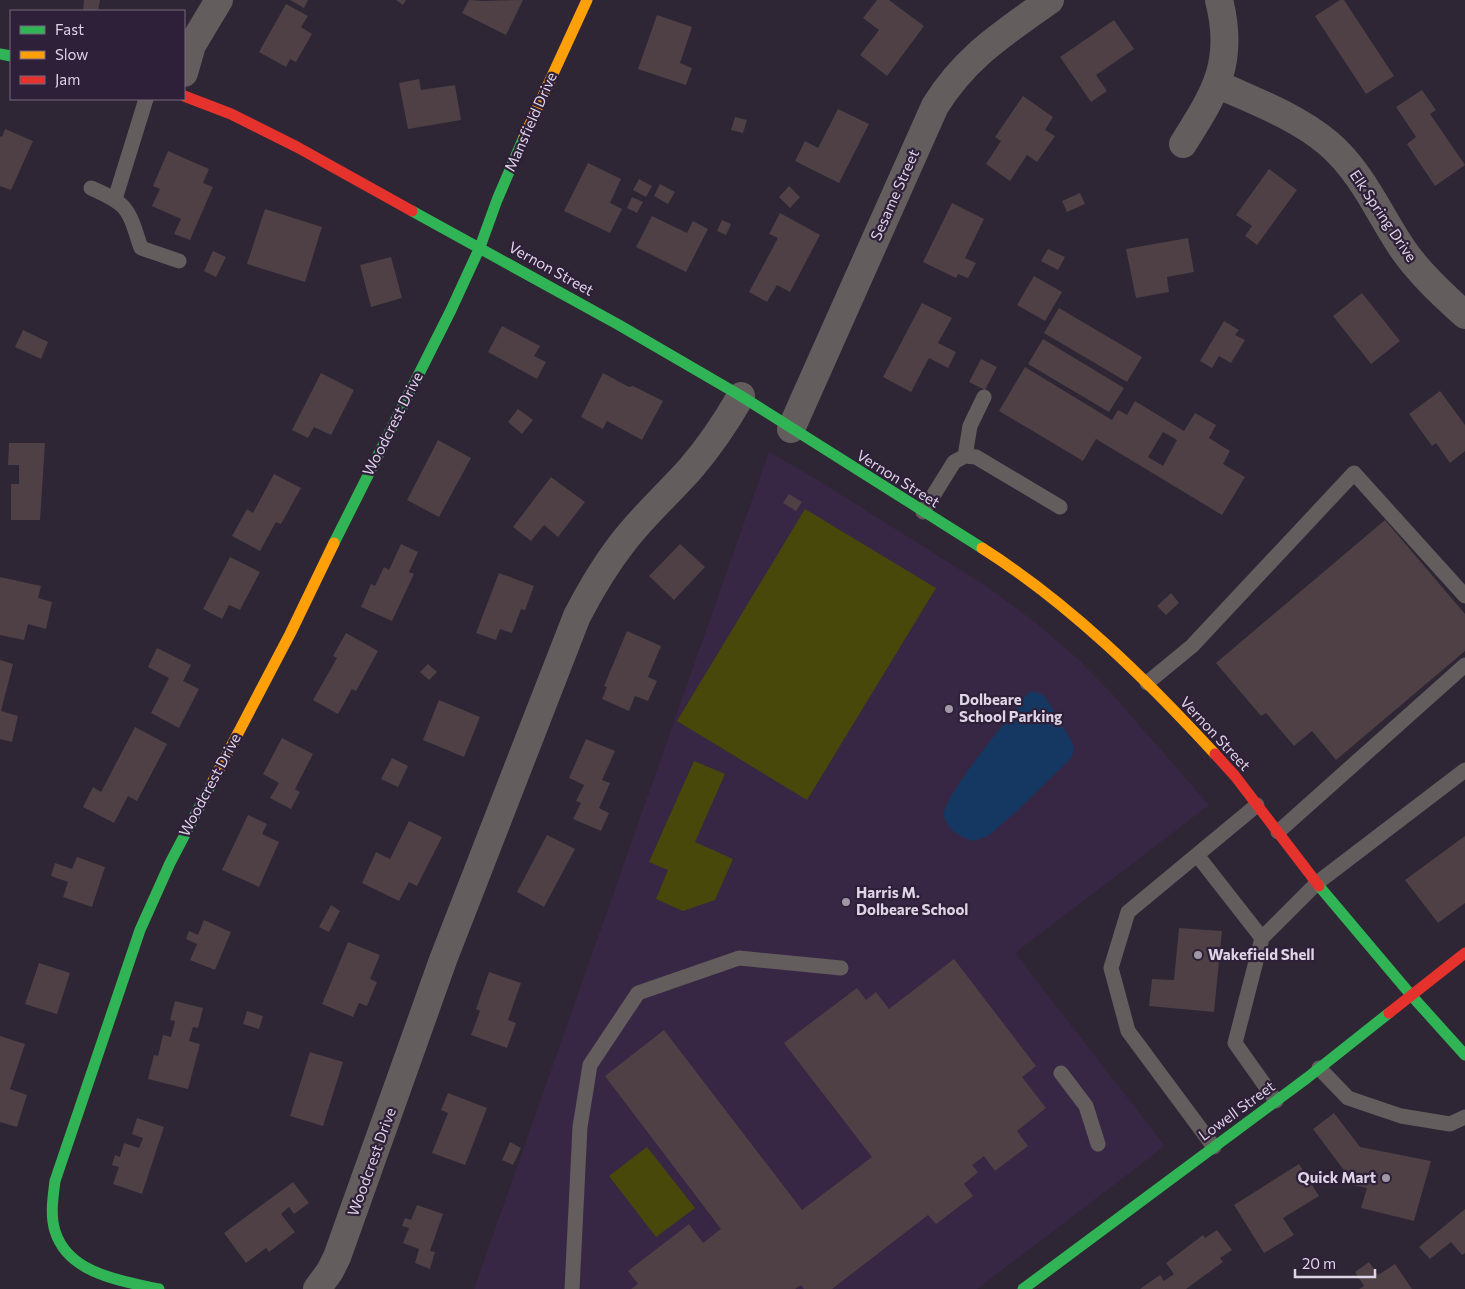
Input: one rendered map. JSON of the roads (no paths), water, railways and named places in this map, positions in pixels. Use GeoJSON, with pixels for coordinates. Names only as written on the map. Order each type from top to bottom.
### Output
{"type":"FeatureCollection","features":[{"type":"Feature","properties":{"kind":"main road","name":"Mansfield Drive"},"geometry":{"type":"LineString","coordinates":[[480,247],[496,200],[531,119],[588,0]]}},
{"type":"Feature","properties":{"kind":"main road","name":"Vernon Street"},"geometry":{"type":"LineString","coordinates":[[185,96],[224,111],[279,138],[619,324],[741,396],[1001,560],[1040,588],[1108,644],[1235,776],[1317,883],[1411,995],[1465,1055]]}},
{"type":"Feature","properties":{"kind":"main road","name":"Woodcrest Drive"},"geometry":{"type":"LineString","coordinates":[[159,1289],[103,1276],[88,1270],[69,1257],[58,1239],[53,1218],[52,1200],[55,1181],[134,947],[170,863],[290,634],[451,310],[480,247]]}},
{"type":"Feature","properties":{"kind":"main road","name":"Lowell Street"},"geometry":{"type":"LineString","coordinates":[[1023,1289],[1320,1068],[1465,953]]}},
{"type":"Feature","properties":{"kind":"street"},"geometry":{"type":"LineString","coordinates":[[185,70],[192,45],[219,0]]}},
{"type":"Feature","properties":{"kind":"street","name":"Sesame Street"},"geometry":{"type":"LineString","coordinates":[[791,429],[935,106],[957,75],[983,48],[1050,0]]}},
{"type":"Feature","properties":{"kind":"street"},"geometry":{"type":"LineString","coordinates":[[1183,144],[1208,103],[1223,66],[1225,28],[1219,0]]}},
{"type":"Feature","properties":{"kind":"street","name":"Elk Spring Drive"},"geometry":{"type":"LineString","coordinates":[[1217,84],[1298,122],[1329,144],[1347,163],[1369,192],[1403,250],[1430,281],[1465,315]]}},
{"type":"Feature","properties":{"kind":"street","name":"Woodcrest Drive"},"geometry":{"type":"LineString","coordinates":[[317,1289],[337,1257],[443,960],[577,616],[597,578],[610,559],[655,505],[694,464],[729,416],[741,396]]}},
{"type":"Feature","properties":{"kind":"lane"},"geometry":{"type":"LineString","coordinates":[[115,198],[146,100]]}},
{"type":"Feature","properties":{"kind":"lane"},"geometry":{"type":"LineString","coordinates":[[90,188],[115,198],[129,212],[141,248],[178,261]]}},
{"type":"Feature","properties":{"kind":"lane"},"geometry":{"type":"LineString","coordinates":[[965,456],[970,426],[984,397]]}},
{"type":"Feature","properties":{"kind":"lane"},"geometry":{"type":"LineString","coordinates":[[923,512],[954,462],[965,456],[976,457],[1060,507]]}},
{"type":"Feature","properties":{"kind":"lane"},"geometry":{"type":"LineString","coordinates":[[1147,683],[1192,646],[1354,473],[1465,596]]}},
{"type":"Feature","properties":{"kind":"lane"},"geometry":{"type":"LineString","coordinates":[[1278,832],[1465,665]]}},
{"type":"Feature","properties":{"kind":"lane"},"geometry":{"type":"LineString","coordinates":[[1276,1101],[1235,1043],[1262,938],[1317,883],[1465,770]]}},
{"type":"Feature","properties":{"kind":"lane"},"geometry":{"type":"LineString","coordinates":[[1214,1147],[1128,1031],[1111,968],[1128,912],[1257,805]]}},
{"type":"Feature","properties":{"kind":"lane"},"geometry":{"type":"LineString","coordinates":[[1197,855],[1262,938]]}},
{"type":"Feature","properties":{"kind":"lane"},"geometry":{"type":"LineString","coordinates":[[572,1289],[580,1126],[590,1064],[638,993],[739,958],[841,968]]}},
{"type":"Feature","properties":{"kind":"lane"},"geometry":{"type":"LineString","coordinates":[[1320,1068],[1348,1098],[1401,1116],[1450,1124],[1465,1117]]}},
{"type":"Feature","properties":{"kind":"lane"},"geometry":{"type":"LineString","coordinates":[[1061,1073],[1086,1106],[1098,1144]]}},
{"type":"Feature","properties":{"kind":"water"},"geometry":{"type":"Polygon","coordinates":[[[1031,691],[1042,694],[1047,700],[1072,742],[1074,749],[1072,757],[1017,811],[988,836],[973,841],[954,832],[947,824],[944,814],[947,804],[980,754],[1031,691]]]}},
{"type":"Feature","properties":{"kind":"place","name":"Dolbeare School Parking"},"geometry":{"type":"Point","coordinates":[949,709]}},
{"type":"Feature","properties":{"kind":"place","name":"Harris M. Dolbeare School"},"geometry":{"type":"Point","coordinates":[846,902]}},
{"type":"Feature","properties":{"kind":"place","name":"Wakefield Shell"},"geometry":{"type":"Point","coordinates":[1198,955]}},
{"type":"Feature","properties":{"kind":"place","name":"Quick Mart"},"geometry":{"type":"Point","coordinates":[1386,1178]}}]}
